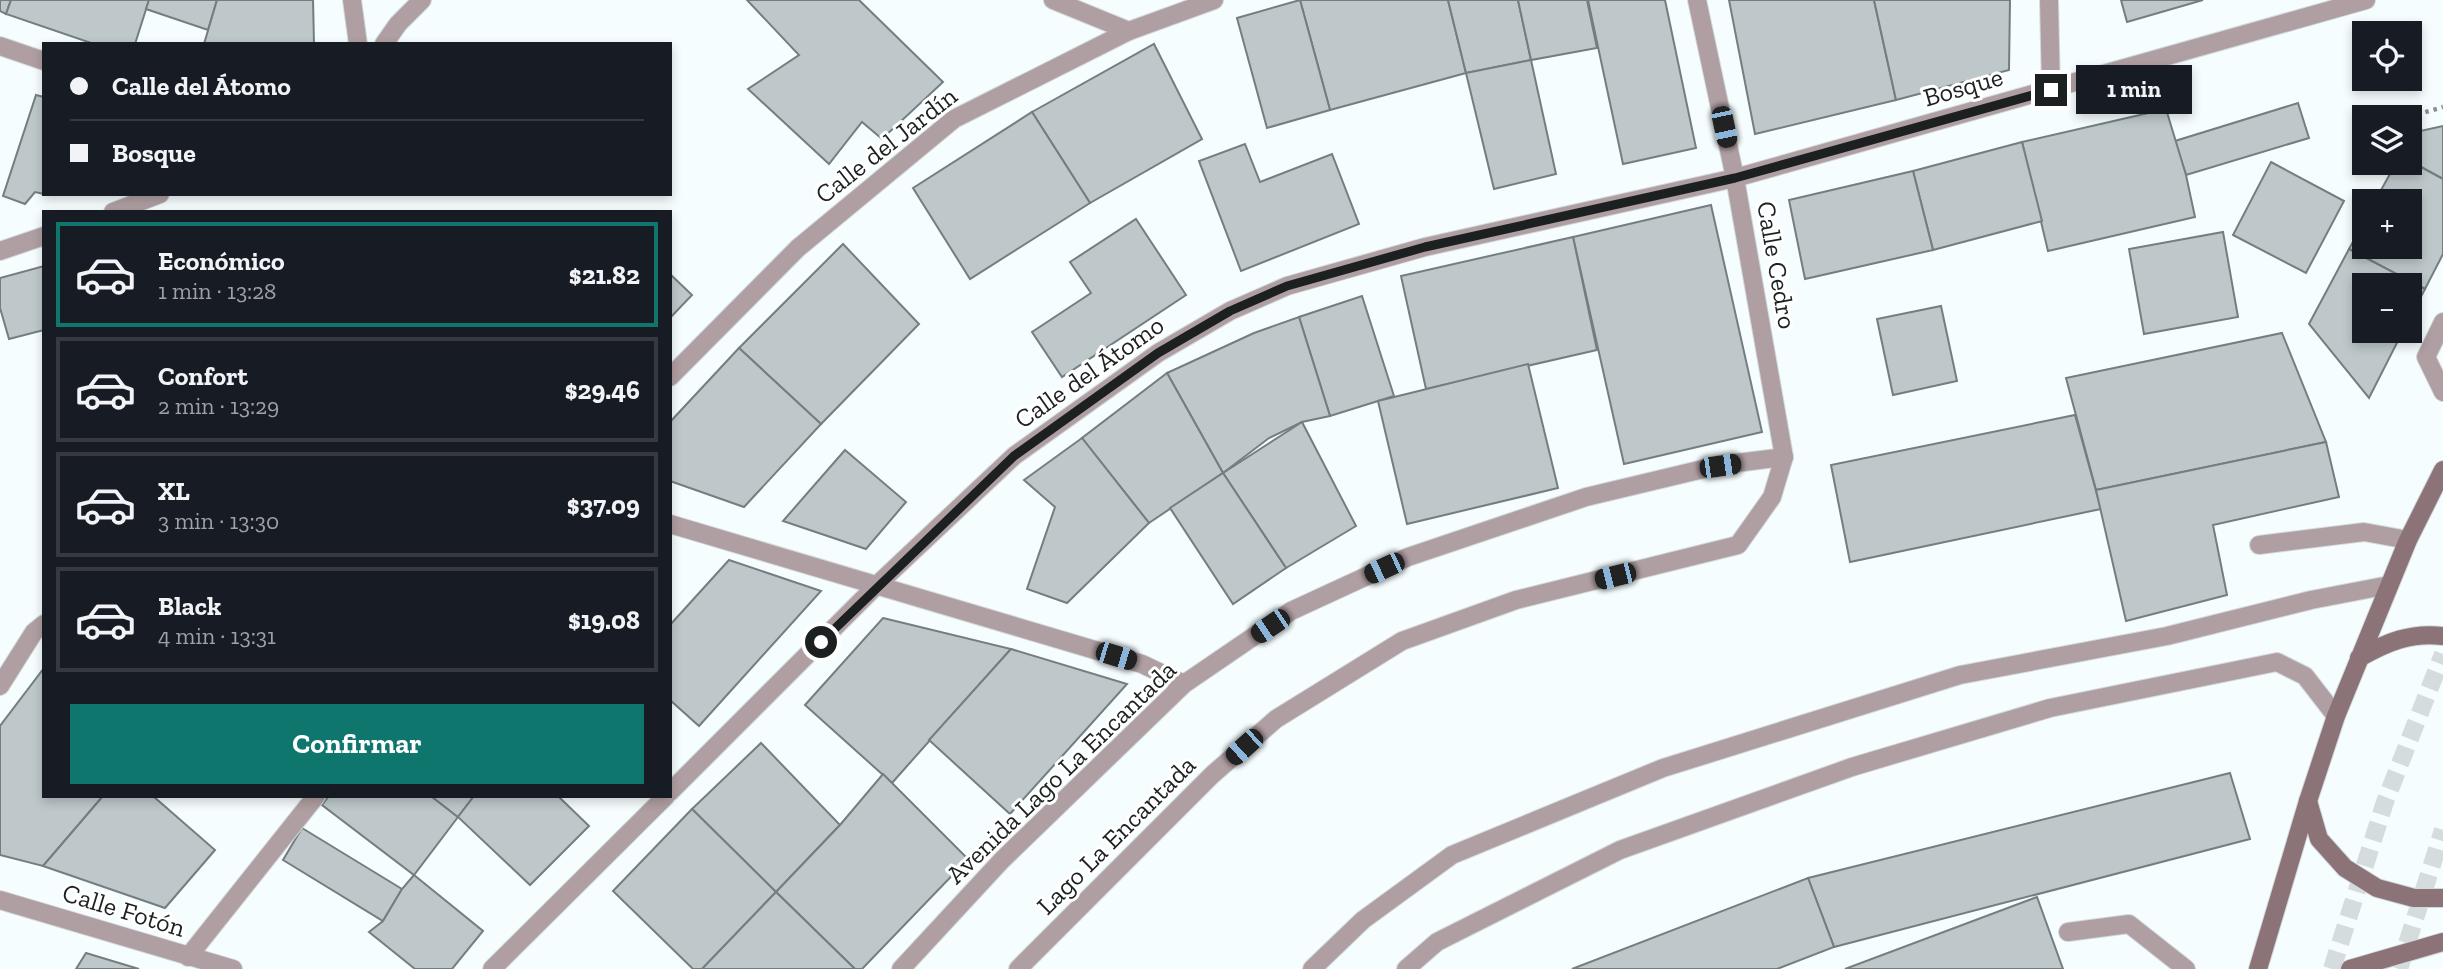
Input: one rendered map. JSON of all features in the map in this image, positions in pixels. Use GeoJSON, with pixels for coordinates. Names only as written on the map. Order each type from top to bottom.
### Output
{"type":"FeatureCollection","features":[{"type":"Feature","properties":{"kind":"street"},"geometry":{"type":"LineString","coordinates":[[352,0],[358,42]]}},
{"type":"Feature","properties":{"kind":"street"},"geometry":{"type":"LineString","coordinates":[[385,42],[398,24],[422,0]]}},
{"type":"Feature","properties":{"kind":"street"},"geometry":{"type":"LineString","coordinates":[[1053,0],[1129,32]]}},
{"type":"Feature","properties":{"kind":"street","name":"Calle del Jardín"},"geometry":{"type":"LineString","coordinates":[[672,375],[798,248],[954,119],[1129,32],[1214,0]]}},
{"type":"Feature","properties":{"kind":"street","name":"Calle Cedro"},"geometry":{"type":"LineString","coordinates":[[1697,0],[1735,178],[1784,457]]}},
{"type":"Feature","properties":{"kind":"street"},"geometry":{"type":"LineString","coordinates":[[2049,0],[2051,90]]}},
{"type":"Feature","properties":{"kind":"street","name":"Bosque"},"geometry":{"type":"LineString","coordinates":[[1735,178],[2366,0]]}},
{"type":"Feature","properties":{"kind":"street"},"geometry":{"type":"LineString","coordinates":[[0,46],[42,60]]}},
{"type":"Feature","properties":{"kind":"street","name":"Calle del Átomo"},"geometry":{"type":"LineString","coordinates":[[672,790],[877,585],[1014,456],[1158,353],[1230,311],[1287,286],[1425,247],[1735,178]]}},
{"type":"Feature","properties":{"kind":"street"},"geometry":{"type":"LineString","coordinates":[[118,210],[155,196]]}},
{"type":"Feature","properties":{"kind":"street"},"geometry":{"type":"LineString","coordinates":[[0,251],[42,237]]}},
{"type":"Feature","properties":{"kind":"street"},"geometry":{"type":"LineString","coordinates":[[2443,322],[2426,357],[2443,392]]}},
{"type":"Feature","properties":{"kind":"street","name":"Avenida Lago La Encantada"},"geometry":{"type":"LineString","coordinates":[[901,969],[1002,860],[1184,684],[1291,611],[1408,557],[1586,497],[1720,466],[1784,457]]}},
{"type":"Feature","properties":{"kind":"street","name":"Lago La Encantada"},"geometry":{"type":"LineString","coordinates":[[1018,969],[1212,775],[1276,719],[1402,640],[1516,600],[1738,545],[1772,497],[1784,457]]}},
{"type":"Feature","properties":{"kind":"street"},"geometry":{"type":"LineString","coordinates":[[2258,969],[2336,716],[2408,540],[2443,471]]}},
{"type":"Feature","properties":{"kind":"street"},"geometry":{"type":"LineString","coordinates":[[672,525],[1142,664],[1184,684]]}},
{"type":"Feature","properties":{"kind":"street"},"geometry":{"type":"LineString","coordinates":[[2259,545],[2364,532],[2408,540]]}},
{"type":"Feature","properties":{"kind":"street"},"geometry":{"type":"LineString","coordinates":[[1312,969],[1363,920],[1452,855],[1663,768],[1960,675],[2166,636],[2311,600],[2389,585]]}},
{"type":"Feature","properties":{"kind":"street"},"geometry":{"type":"LineString","coordinates":[[0,686],[39,628]]}},
{"type":"Feature","properties":{"kind":"street"},"geometry":{"type":"LineString","coordinates":[[2359,658],[2389,641],[2429,634],[2443,636]]}},
{"type":"Feature","properties":{"kind":"street"},"geometry":{"type":"LineString","coordinates":[[1406,969],[1437,942],[1620,850],[1852,767],[2050,708],[2277,662],[2305,676],[2336,716]]}},
{"type":"Feature","properties":{"kind":"street"},"geometry":{"type":"LineString","coordinates":[[188,957],[314,798]]}},
{"type":"Feature","properties":{"kind":"street"},"geometry":{"type":"LineString","coordinates":[[492,969],[664,798]]}},
{"type":"Feature","properties":{"kind":"street"},"geometry":{"type":"LineString","coordinates":[[2308,801],[2319,839],[2345,868],[2377,888],[2414,898],[2443,898]]}},
{"type":"Feature","properties":{"kind":"street","name":"Calle Fotón"},"geometry":{"type":"LineString","coordinates":[[0,900],[233,969]]}},
{"type":"Feature","properties":{"kind":"street"},"geometry":{"type":"LineString","coordinates":[[2068,932],[2129,924],[2186,969]]}},
{"type":"Feature","properties":{"kind":"street"},"geometry":{"type":"LineString","coordinates":[[2350,969],[2443,942]]}},
{"type":"Feature","properties":{"kind":"path"},"geometry":{"type":"LineString","coordinates":[[2422,113],[2443,107]]}},
{"type":"Feature","properties":{"kind":"building"},"geometry":{"type":"Polygon","coordinates":[[[0,0],[11,0],[6,14],[0,11],[0,0]]]}},
{"type":"Feature","properties":{"kind":"building"},"geometry":{"type":"Polygon","coordinates":[[[11,0],[149,0],[136,42],[88,42],[6,14],[11,0]]]}},
{"type":"Feature","properties":{"kind":"building"},"geometry":{"type":"Polygon","coordinates":[[[149,0],[217,0],[208,30],[146,9],[149,0]]]}},
{"type":"Feature","properties":{"kind":"building"},"geometry":{"type":"Polygon","coordinates":[[[217,0],[313,0],[314,42],[205,42],[217,0]]]}},
{"type":"Feature","properties":{"kind":"building"},"geometry":{"type":"Polygon","coordinates":[[[747,0],[859,0],[943,82],[882,139],[862,122],[829,164],[748,89],[799,55],[747,0]]]}},
{"type":"Feature","properties":{"kind":"building"},"geometry":{"type":"Polygon","coordinates":[[[1300,0],[1448,0],[1466,73],[1330,110],[1300,0]]]}},
{"type":"Feature","properties":{"kind":"building"},"geometry":{"type":"Polygon","coordinates":[[[1300,0],[1330,110],[1267,128],[1237,18],[1300,0]]]}},
{"type":"Feature","properties":{"kind":"building"},"geometry":{"type":"Polygon","coordinates":[[[1448,0],[1518,0],[1531,60],[1466,73],[1448,0]]]}},
{"type":"Feature","properties":{"kind":"building"},"geometry":{"type":"Polygon","coordinates":[[[1518,0],[1587,0],[1597,48],[1531,60],[1518,0]]]}},
{"type":"Feature","properties":{"kind":"building"},"geometry":{"type":"Polygon","coordinates":[[[1588,0],[1665,0],[1696,148],[1623,164],[1588,0]]]}},
{"type":"Feature","properties":{"kind":"building"},"geometry":{"type":"Polygon","coordinates":[[[1729,0],[1874,0],[1896,100],[1755,134],[1729,0]]]}},
{"type":"Feature","properties":{"kind":"building"},"geometry":{"type":"Polygon","coordinates":[[[1874,0],[2010,0],[2009,70],[1896,100],[1874,0]]]}},
{"type":"Feature","properties":{"kind":"building"},"geometry":{"type":"Polygon","coordinates":[[[2121,0],[2203,0],[2127,22],[2121,0]]]}},
{"type":"Feature","properties":{"kind":"building"},"geometry":{"type":"Polygon","coordinates":[[[1154,44],[1202,139],[1090,203],[1032,112],[1154,44]]]}},
{"type":"Feature","properties":{"kind":"building"},"geometry":{"type":"Polygon","coordinates":[[[1531,60],[1556,174],[1494,189],[1466,73],[1531,60]]]}},
{"type":"Feature","properties":{"kind":"building"},"geometry":{"type":"Polygon","coordinates":[[[36,95],[42,96],[42,194],[35,192],[25,204],[3,196],[36,95]]]}},
{"type":"Feature","properties":{"kind":"building"},"geometry":{"type":"Polygon","coordinates":[[[2298,103],[2309,138],[2186,175],[2175,141],[2298,103]]]}},
{"type":"Feature","properties":{"kind":"building"},"geometry":{"type":"Polygon","coordinates":[[[2166,109],[2186,175],[2195,217],[2048,251],[2022,142],[2166,109]]]}},
{"type":"Feature","properties":{"kind":"building"},"geometry":{"type":"Polygon","coordinates":[[[1032,112],[1090,203],[970,279],[913,188],[1032,112]]]}},
{"type":"Feature","properties":{"kind":"building"},"geometry":{"type":"Polygon","coordinates":[[[2443,126],[2443,179],[2422,168],[2422,131],[2443,126]]]}},
{"type":"Feature","properties":{"kind":"building"},"geometry":{"type":"Polygon","coordinates":[[[2022,142],[2042,221],[1933,250],[1913,171],[2022,142]]]}},
{"type":"Feature","properties":{"kind":"building"},"geometry":{"type":"Polygon","coordinates":[[[1245,144],[1260,182],[1332,154],[1359,224],[1241,271],[1199,161],[1245,144]]]}},
{"type":"Feature","properties":{"kind":"building"},"geometry":{"type":"Polygon","coordinates":[[[2271,162],[2344,201],[2306,273],[2233,235],[2271,162]]]}},
{"type":"Feature","properties":{"kind":"building"},"geometry":{"type":"Polygon","coordinates":[[[2422,168],[2443,179],[2443,254],[2425,289],[2422,287],[2422,273],[2395,273],[2368,259],[2422,259],[2422,189],[2382,189],[2389,175],[2422,175],[2422,168]]]}},
{"type":"Feature","properties":{"kind":"building"},"geometry":{"type":"Polygon","coordinates":[[[1913,171],[1933,250],[1805,279],[1789,200],[1913,171]]]}},
{"type":"Feature","properties":{"kind":"building"},"geometry":{"type":"Polygon","coordinates":[[[1711,205],[1762,432],[1624,464],[1573,237],[1711,205]]]}},
{"type":"Feature","properties":{"kind":"building"},"geometry":{"type":"Polygon","coordinates":[[[1136,219],[1186,295],[1062,377],[1032,332],[1091,293],[1070,262],[1136,219]]]}},
{"type":"Feature","properties":{"kind":"building"},"geometry":{"type":"Polygon","coordinates":[[[2223,232],[2238,317],[2144,334],[2129,249],[2223,232]]]}},
{"type":"Feature","properties":{"kind":"building"},"geometry":{"type":"Polygon","coordinates":[[[1573,237],[1597,350],[1426,389],[1401,276],[1573,237]]]}},
{"type":"Feature","properties":{"kind":"building"},"geometry":{"type":"Polygon","coordinates":[[[843,244],[919,324],[821,424],[739,348],[843,244]]]}},
{"type":"Feature","properties":{"kind":"building"},"geometry":{"type":"Polygon","coordinates":[[[2349,249],[2352,251],[2352,259],[2368,259],[2395,273],[2352,273],[2352,343],[2397,343],[2369,398],[2309,324],[2349,249]]]}},
{"type":"Feature","properties":{"kind":"building"},"geometry":{"type":"Polygon","coordinates":[[[42,267],[42,331],[9,339],[0,308],[0,278],[42,267]]]}},
{"type":"Feature","properties":{"kind":"building"},"geometry":{"type":"Polygon","coordinates":[[[672,276],[692,295],[672,316],[672,276]]]}},
{"type":"Feature","properties":{"kind":"building"},"geometry":{"type":"Polygon","coordinates":[[[1362,296],[1394,396],[1330,416],[1299,317],[1362,296]]]}},
{"type":"Feature","properties":{"kind":"building"},"geometry":{"type":"Polygon","coordinates":[[[1941,306],[1957,381],[1893,395],[1877,319],[1941,306]]]}},
{"type":"Feature","properties":{"kind":"building"},"geometry":{"type":"Polygon","coordinates":[[[1299,317],[1330,416],[1302,422],[1269,438],[1223,473],[1167,373],[1254,333],[1299,317]]]}},
{"type":"Feature","properties":{"kind":"building"},"geometry":{"type":"Polygon","coordinates":[[[2282,333],[2326,442],[2096,490],[2066,378],[2282,333]]]}},
{"type":"Feature","properties":{"kind":"building"},"geometry":{"type":"Polygon","coordinates":[[[739,348],[821,424],[744,507],[672,482],[672,420],[739,348]]]}},
{"type":"Feature","properties":{"kind":"building"},"geometry":{"type":"Polygon","coordinates":[[[1528,364],[1558,488],[1407,524],[1378,401],[1528,364]]]}},
{"type":"Feature","properties":{"kind":"building"},"geometry":{"type":"Polygon","coordinates":[[[1167,373],[1223,473],[1149,523],[1082,438],[1167,373]]]}},
{"type":"Feature","properties":{"kind":"building"},"geometry":{"type":"Polygon","coordinates":[[[2075,415],[2101,509],[1850,562],[1831,465],[2075,415]]]}},
{"type":"Feature","properties":{"kind":"building"},"geometry":{"type":"Polygon","coordinates":[[[1302,422],[1356,526],[1286,568],[1223,473],[1302,422]]]}},
{"type":"Feature","properties":{"kind":"building"},"geometry":{"type":"Polygon","coordinates":[[[1082,438],[1149,523],[1067,603],[1027,589],[1055,507],[1024,480],[1082,438]]]}},
{"type":"Feature","properties":{"kind":"building"},"geometry":{"type":"Polygon","coordinates":[[[2326,442],[2339,497],[2213,525],[2227,595],[2126,621],[2096,490],[2326,442]]]}},
{"type":"Feature","properties":{"kind":"building"},"geometry":{"type":"Polygon","coordinates":[[[845,450],[906,502],[866,549],[783,521],[845,450]]]}},
{"type":"Feature","properties":{"kind":"building"},"geometry":{"type":"Polygon","coordinates":[[[1223,473],[1286,568],[1233,604],[1170,508],[1223,473]]]}},
{"type":"Feature","properties":{"kind":"building"},"geometry":{"type":"Polygon","coordinates":[[[729,560],[821,591],[699,726],[672,702],[672,623],[729,560]]]}},
{"type":"Feature","properties":{"kind":"building"},"geometry":{"type":"Polygon","coordinates":[[[883,618],[1011,649],[892,783],[805,705],[883,618]]]}},
{"type":"Feature","properties":{"kind":"building"},"geometry":{"type":"Polygon","coordinates":[[[1011,649],[1127,684],[1010,814],[929,740],[1011,649]]]}},
{"type":"Feature","properties":{"kind":"building"},"geometry":{"type":"Polygon","coordinates":[[[42,671],[42,798],[101,798],[43,866],[0,855],[0,726],[42,671]]]}},
{"type":"Feature","properties":{"kind":"building"},"geometry":{"type":"Polygon","coordinates":[[[761,743],[840,825],[776,892],[692,809],[761,743]]]}},
{"type":"Feature","properties":{"kind":"building"},"geometry":{"type":"Polygon","coordinates":[[[2230,773],[2250,839],[1834,947],[1808,878],[2230,773]]]}},
{"type":"Feature","properties":{"kind":"building"},"geometry":{"type":"Polygon","coordinates":[[[883,774],[968,859],[862,969],[855,969],[776,892],[840,825],[883,774]]]}},
{"type":"Feature","properties":{"kind":"building"},"geometry":{"type":"Polygon","coordinates":[[[101,798],[155,798],[215,850],[165,908],[43,866],[101,798]]]}},
{"type":"Feature","properties":{"kind":"building"},"geometry":{"type":"Polygon","coordinates":[[[327,798],[434,798],[458,817],[414,875],[322,805],[327,798]]]}},
{"type":"Feature","properties":{"kind":"building"},"geometry":{"type":"Polygon","coordinates":[[[434,798],[472,798],[458,817],[434,798]]]}},
{"type":"Feature","properties":{"kind":"building"},"geometry":{"type":"Polygon","coordinates":[[[472,798],[560,798],[589,826],[530,885],[458,817],[472,798]]]}},
{"type":"Feature","properties":{"kind":"building"},"geometry":{"type":"Polygon","coordinates":[[[692,809],[776,892],[702,969],[693,969],[613,891],[692,809]]]}},
{"type":"Feature","properties":{"kind":"building"},"geometry":{"type":"Polygon","coordinates":[[[302,828],[402,889],[383,921],[283,860],[302,828]]]}},
{"type":"Feature","properties":{"kind":"building"},"geometry":{"type":"Polygon","coordinates":[[[414,875],[483,931],[452,969],[415,969],[369,932],[383,921],[402,889],[414,875]]]}},
{"type":"Feature","properties":{"kind":"building"},"geometry":{"type":"Polygon","coordinates":[[[1808,878],[1834,947],[1777,969],[1572,969],[1808,878]]]}},
{"type":"Feature","properties":{"kind":"building"},"geometry":{"type":"Polygon","coordinates":[[[776,892],[855,969],[702,969],[776,892]]]}},
{"type":"Feature","properties":{"kind":"building"},"geometry":{"type":"Polygon","coordinates":[[[2037,897],[2063,969],[1845,969],[2037,897]]]}},
{"type":"Feature","properties":{"kind":"building"},"geometry":{"type":"Polygon","coordinates":[[[86,953],[139,969],[76,969],[86,953]]]}},
{"type":"Feature","properties":{"kind":"tunnel"},"geometry":{"type":"LineString","coordinates":[[2332,969],[2385,802],[2443,654]]}},
{"type":"Feature","properties":{"kind":"tunnel"},"geometry":{"type":"LineString","coordinates":[[2399,969],[2443,830]]}},
{"type":"Feature","properties":{"kind":"route"},"geometry":{"type":"LineString","coordinates":[[821,642],[877,585],[1014,456],[1158,353],[1230,311],[1287,286],[1425,247],[1735,178],[2051,90]]}}]}
